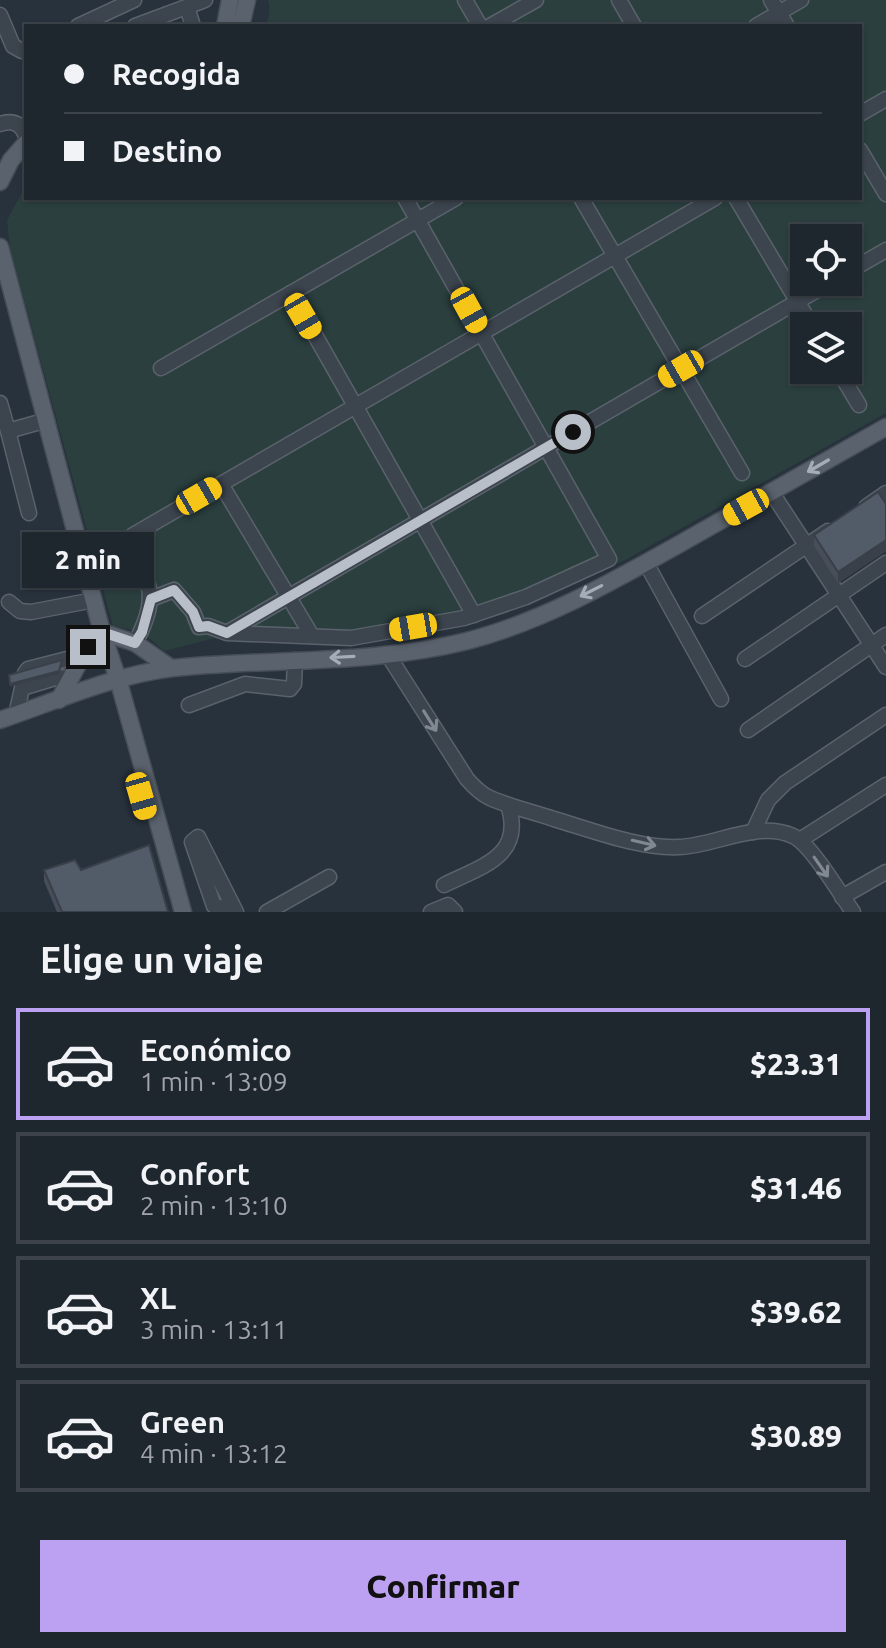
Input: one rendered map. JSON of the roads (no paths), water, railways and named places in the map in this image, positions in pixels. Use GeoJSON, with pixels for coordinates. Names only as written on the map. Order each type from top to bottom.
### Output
{"type":"FeatureCollection","features":[{"type":"Feature","properties":{"kind":"main road"},"geometry":{"type":"LineString","coordinates":[[225,24],[230,0]]}},
{"type":"Feature","properties":{"kind":"main road"},"geometry":{"type":"LineString","coordinates":[[241,24],[247,0]]}},
{"type":"Feature","properties":{"kind":"main road"},"geometry":{"type":"LineString","coordinates":[[0,168],[8,152],[24,137]]}},
{"type":"Feature","properties":{"kind":"main road"},"geometry":{"type":"LineString","coordinates":[[0,182],[11,160],[24,145]]}},
{"type":"Feature","properties":{"kind":"main road"},"geometry":{"type":"LineString","coordinates":[[0,247],[99,636],[183,912]]}},
{"type":"Feature","properties":{"kind":"main road"},"geometry":{"type":"LineString","coordinates":[[0,273],[44,421]]}},
{"type":"Feature","properties":{"kind":"main road"},"geometry":{"type":"LineString","coordinates":[[8,718],[114,681],[171,668],[388,655],[434,648],[494,632],[563,606],[646,563],[886,427]]}},
{"type":"Feature","properties":{"kind":"main road"},"geometry":{"type":"LineString","coordinates":[[99,636],[135,643],[171,668]]}},
{"type":"Feature","properties":{"kind":"main road"},"geometry":{"type":"LineString","coordinates":[[59,700],[64,677],[99,636]]}},
{"type":"Feature","properties":{"kind":"main road"},"geometry":{"type":"LineString","coordinates":[[114,681],[174,912]]}},
{"type":"Feature","properties":{"kind":"street"},"geometry":{"type":"LineString","coordinates":[[82,24],[134,0]]}},
{"type":"Feature","properties":{"kind":"street"},"geometry":{"type":"LineString","coordinates":[[140,24],[205,0]]}},
{"type":"Feature","properties":{"kind":"street"},"geometry":{"type":"LineString","coordinates":[[465,0],[479,24]]}},
{"type":"Feature","properties":{"kind":"street"},"geometry":{"type":"LineString","coordinates":[[494,24],[536,0]]}},
{"type":"Feature","properties":{"kind":"street"},"geometry":{"type":"LineString","coordinates":[[619,0],[633,24]]}},
{"type":"Feature","properties":{"kind":"street"},"geometry":{"type":"LineString","coordinates":[[760,24],[801,0]]}},
{"type":"Feature","properties":{"kind":"street"},"geometry":{"type":"LineString","coordinates":[[187,7],[192,24]]}},
{"type":"Feature","properties":{"kind":"street"},"geometry":{"type":"LineString","coordinates":[[0,15],[13,46],[24,50]]}},
{"type":"Feature","properties":{"kind":"street"},"geometry":{"type":"LineString","coordinates":[[862,113],[886,99]]}},
{"type":"Feature","properties":{"kind":"street"},"geometry":{"type":"LineString","coordinates":[[0,124],[14,122],[24,132]]}},
{"type":"Feature","properties":{"kind":"street"},"geometry":{"type":"LineString","coordinates":[[862,153],[886,194]]}},
{"type":"Feature","properties":{"kind":"street"},"geometry":{"type":"LineString","coordinates":[[151,599],[174,590],[193,612],[199,627],[208,626],[227,633],[351,638],[474,615],[526,597],[609,559],[406,200]]}},
{"type":"Feature","properties":{"kind":"street"},"geometry":{"type":"LineString","coordinates":[[161,368],[452,200]]}},
{"type":"Feature","properties":{"kind":"street"},"geometry":{"type":"LineString","coordinates":[[582,200],[742,473]]}},
{"type":"Feature","properties":{"kind":"street"},"geometry":{"type":"LineString","coordinates":[[135,643],[142,632],[151,599],[150,585],[130,541],[131,537],[712,200]]}},
{"type":"Feature","properties":{"kind":"street"},"geometry":{"type":"LineString","coordinates":[[737,200],[804,312]]}},
{"type":"Feature","properties":{"kind":"street"},"geometry":{"type":"LineString","coordinates":[[862,264],[886,250]]}},
{"type":"Feature","properties":{"kind":"street"},"geometry":{"type":"LineString","coordinates":[[291,293],[474,615]]}},
{"type":"Feature","properties":{"kind":"street"},"geometry":{"type":"LineString","coordinates":[[227,633],[807,296]]}},
{"type":"Feature","properties":{"kind":"street"},"geometry":{"type":"LineString","coordinates":[[846,384],[859,405]]}},
{"type":"Feature","properties":{"kind":"street"},"geometry":{"type":"LineString","coordinates":[[0,403],[29,513]]}},
{"type":"Feature","properties":{"kind":"street"},"geometry":{"type":"LineString","coordinates":[[8,431],[44,421]]}},
{"type":"Feature","properties":{"kind":"street"},"geometry":{"type":"LineString","coordinates":[[221,484],[312,636]]}},
{"type":"Feature","properties":{"kind":"street"},"geometry":{"type":"LineString","coordinates":[[772,493],[886,667]]}},
{"type":"Feature","properties":{"kind":"street"},"geometry":{"type":"LineString","coordinates":[[859,511],[886,493]]}},
{"type":"Feature","properties":{"kind":"street"},"geometry":{"type":"LineString","coordinates":[[702,616],[846,519]]}},
{"type":"Feature","properties":{"kind":"street"},"geometry":{"type":"LineString","coordinates":[[646,563],[721,699]]}},
{"type":"Feature","properties":{"kind":"street"},"geometry":{"type":"LineString","coordinates":[[745,659],[886,563]]}},
{"type":"Feature","properties":{"kind":"street"},"geometry":{"type":"LineString","coordinates":[[9,602],[20,611],[31,612],[91,600]]}},
{"type":"Feature","properties":{"kind":"street"},"geometry":{"type":"LineString","coordinates":[[748,730],[886,635]]}},
{"type":"Feature","properties":{"kind":"street"},"geometry":{"type":"LineString","coordinates":[[8,718],[28,669],[83,655]]}},
{"type":"Feature","properties":{"kind":"street"},"geometry":{"type":"LineString","coordinates":[[388,655],[467,779],[481,794],[594,831],[659,846],[690,846],[753,832],[781,832],[800,840],[853,912]]}},
{"type":"Feature","properties":{"kind":"street"},"geometry":{"type":"LineString","coordinates":[[23,682],[64,677],[65,659]]}},
{"type":"Feature","properties":{"kind":"street"},"geometry":{"type":"LineString","coordinates":[[189,705],[245,684],[290,689],[294,684],[295,660]]}},
{"type":"Feature","properties":{"kind":"street"},"geometry":{"type":"LineString","coordinates":[[753,832],[768,800],[785,783],[886,715]]}},
{"type":"Feature","properties":{"kind":"street"},"geometry":{"type":"LineString","coordinates":[[800,840],[886,785]]}},
{"type":"Feature","properties":{"kind":"street"},"geometry":{"type":"LineString","coordinates":[[444,885],[486,864],[507,847],[513,837],[514,825],[508,805]]}},
{"type":"Feature","properties":{"kind":"street"},"geometry":{"type":"LineString","coordinates":[[842,897],[886,872]]}},
{"type":"Feature","properties":{"kind":"street"},"geometry":{"type":"LineString","coordinates":[[267,912],[329,877]]}},
{"type":"Feature","properties":{"kind":"street"},"geometry":{"type":"LineString","coordinates":[[431,912],[448,905],[455,912]]}}]}
